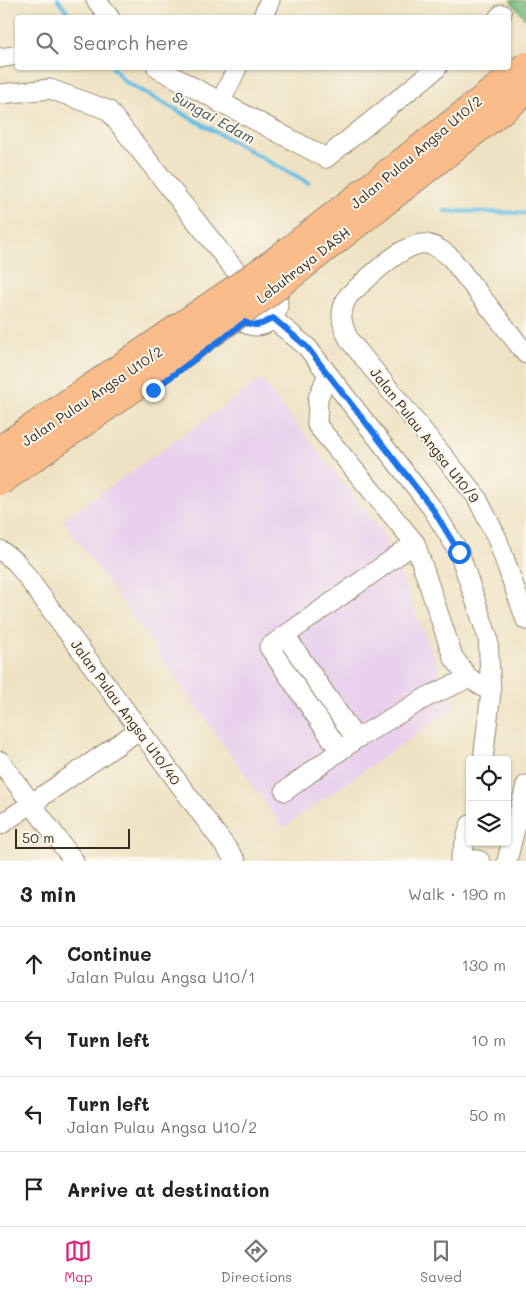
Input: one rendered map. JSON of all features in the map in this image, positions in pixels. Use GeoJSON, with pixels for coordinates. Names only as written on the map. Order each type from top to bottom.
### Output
{"type":"FeatureCollection","features":[{"type":"Feature","properties":{"kind":"highway","name":"Lebuhraya DASH"},"geometry":{"type":"LineString","coordinates":[[0,450],[272,264],[526,66]]}},
{"type":"Feature","properties":{"kind":"highway","name":"Lebuhraya DASH"},"geometry":{"type":"LineString","coordinates":[[0,481],[264,296],[526,91]]}},
{"type":"Feature","properties":{"kind":"street"},"geometry":{"type":"LineString","coordinates":[[96,0],[108,15]]}},
{"type":"Feature","properties":{"kind":"street"},"geometry":{"type":"LineString","coordinates":[[263,15],[270,0]]}},
{"type":"Feature","properties":{"kind":"street"},"geometry":{"type":"LineString","coordinates":[[0,58],[15,56]]}},
{"type":"Feature","properties":{"kind":"street","name":"Jalan Pulau Angsa U10/2"},"geometry":{"type":"LineString","coordinates":[[252,283],[316,236],[526,58]]}},
{"type":"Feature","properties":{"kind":"street"},"geometry":{"type":"LineString","coordinates":[[161,70],[326,158],[435,70]]}},
{"type":"Feature","properties":{"kind":"street"},"geometry":{"type":"LineString","coordinates":[[220,103],[236,70]]}},
{"type":"Feature","properties":{"kind":"street"},"geometry":{"type":"LineString","coordinates":[[0,94],[50,89],[108,110],[252,283],[270,286],[277,295],[278,307],[273,318],[262,325],[250,325],[239,318],[234,306],[237,293],[252,283]]}},
{"type":"Feature","properties":{"kind":"street","name":"Jalan Pulau Angsa U10/2"},"geometry":{"type":"LineString","coordinates":[[277,295],[526,103]]}},
{"type":"Feature","properties":{"kind":"street","name":"Jalan Pulau Angsa U10/9"},"geometry":{"type":"LineString","coordinates":[[526,354],[451,258],[441,250],[427,244],[413,246],[402,251],[349,295],[343,303],[341,315],[344,329],[350,341],[476,496],[498,538],[526,620]]}},
{"type":"Feature","properties":{"kind":"street","name":"Jalan Pulau Angsa U10/2"},"geometry":{"type":"LineString","coordinates":[[0,458],[235,301]]}},
{"type":"Feature","properties":{"kind":"street"},"geometry":{"type":"LineString","coordinates":[[273,318],[307,347],[432,508],[459,552],[488,638],[491,692],[484,756]]}},
{"type":"Feature","properties":{"kind":"street","name":"Jalan Pulau Angsa U10/2"},"geometry":{"type":"LineString","coordinates":[[0,492],[153,390],[245,322]]}},
{"type":"Feature","properties":{"kind":"street"},"geometry":{"type":"LineString","coordinates":[[328,374],[318,398],[317,425],[415,543],[453,657],[469,678],[491,692]]}},
{"type":"Feature","properties":{"kind":"street"},"geometry":{"type":"LineString","coordinates":[[340,751],[269,647],[415,543]]}},
{"type":"Feature","properties":{"kind":"street","name":"Jalan Pulau Angsa U10/40"},"geometry":{"type":"LineString","coordinates":[[0,550],[16,562],[236,861]]}},
{"type":"Feature","properties":{"kind":"street"},"geometry":{"type":"LineString","coordinates":[[286,635],[356,739]]}},
{"type":"Feature","properties":{"kind":"street"},"geometry":{"type":"LineString","coordinates":[[286,791],[356,739],[427,697],[469,678]]}},
{"type":"Feature","properties":{"kind":"street"},"geometry":{"type":"LineString","coordinates":[[0,824],[139,730]]}},
{"type":"Feature","properties":{"kind":"street"},"geometry":{"type":"LineString","coordinates":[[0,761],[74,861]]}},
{"type":"Feature","properties":{"kind":"street"},"geometry":{"type":"LineString","coordinates":[[511,829],[526,785]]}},
{"type":"Feature","properties":{"kind":"street"},"geometry":{"type":"LineString","coordinates":[[466,838],[460,858],[480,861]]}},
{"type":"Feature","properties":{"kind":"street"},"geometry":{"type":"LineString","coordinates":[[507,861],[508,846]]}},
{"type":"Feature","properties":{"kind":"shaded area"},"geometry":{"type":"Polygon","coordinates":[[[261,380],[382,531],[455,707],[283,828],[63,520],[261,380]]]}},
{"type":"Feature","properties":{"kind":"green space"},"geometry":{"type":"Polygon","coordinates":[[[510,0],[526,0],[526,20],[510,0]]]}},
{"type":"Feature","properties":{"kind":"waterway","name":"Sungai Edam"},"geometry":{"type":"LineString","coordinates":[[58,0],[70,15]]}},
{"type":"Feature","properties":{"kind":"waterway","name":"Sungai Edam"},"geometry":{"type":"LineString","coordinates":[[115,70],[124,81],[308,183]]}},
{"type":"Feature","properties":{"kind":"waterway","name":"Sungai Edam"},"geometry":{"type":"LineString","coordinates":[[445,211],[526,213]]}},
{"type":"Feature","properties":{"kind":"route"},"geometry":{"type":"LineString","coordinates":[[153,390],[245,322],[250,325],[262,325],[273,318],[307,347],[432,508],[459,552]]}}]}
